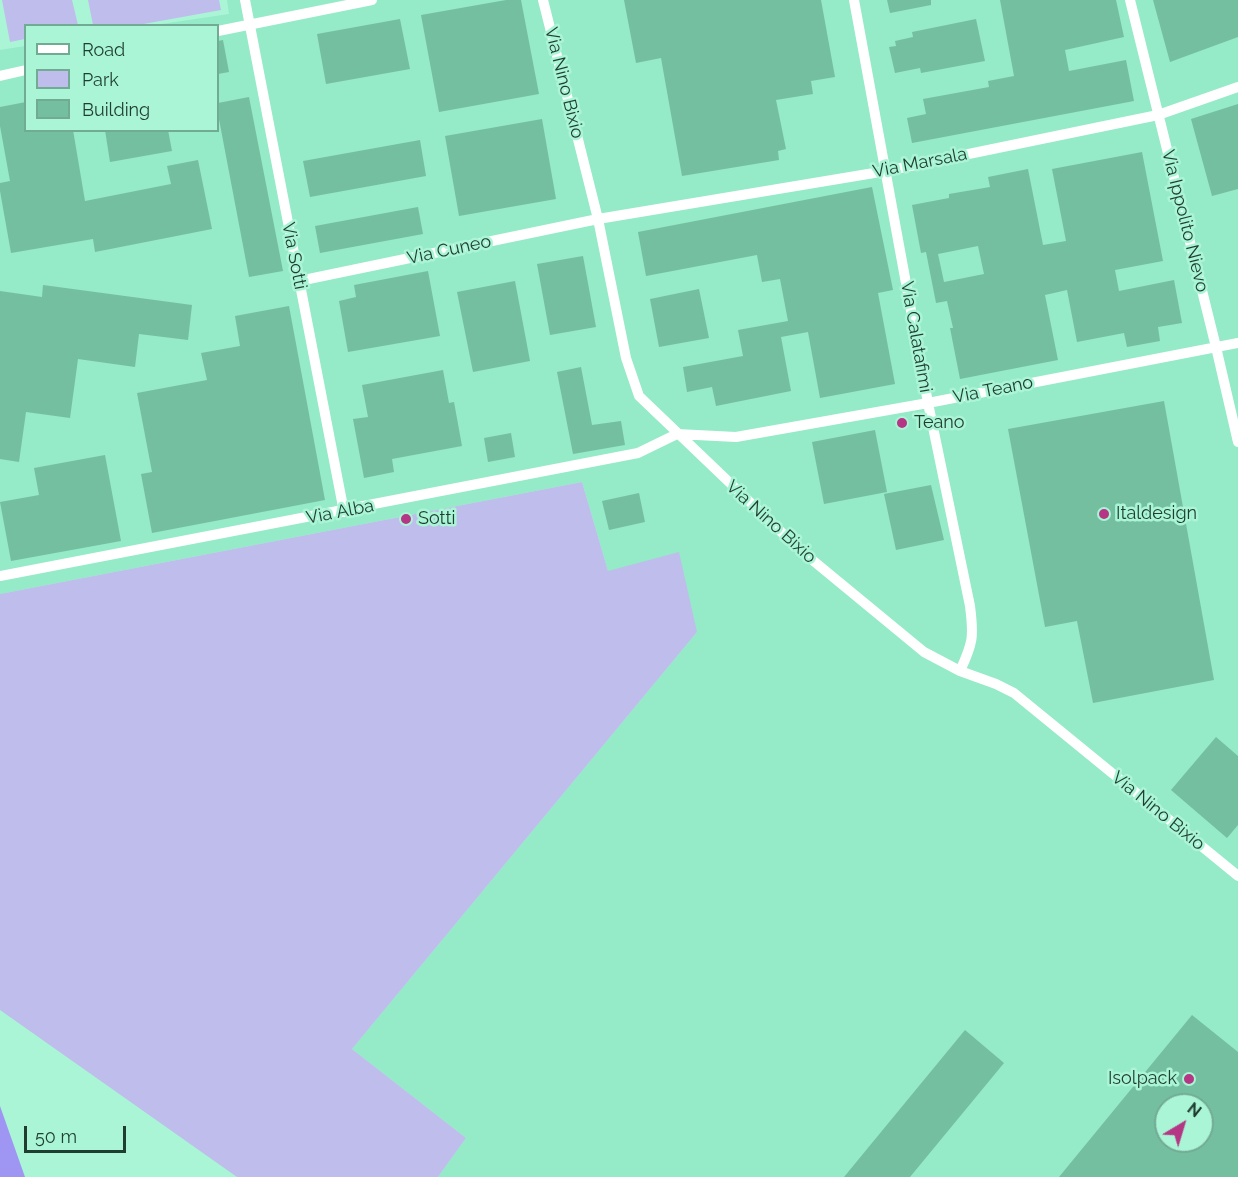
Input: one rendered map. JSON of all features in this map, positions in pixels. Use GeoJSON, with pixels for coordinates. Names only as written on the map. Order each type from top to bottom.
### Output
{"type":"FeatureCollection","features":[{"type":"Feature","properties":{"kind":"street","name":"Via Sotti"},"geometry":{"type":"LineString","coordinates":[[244,0],[344,512]]}},
{"type":"Feature","properties":{"kind":"street"},"geometry":{"type":"LineString","coordinates":[[219,32],[372,0]]}},
{"type":"Feature","properties":{"kind":"street","name":"Via Nino Bixio"},"geometry":{"type":"LineString","coordinates":[[543,0],[598,219],[626,358],[639,396],[799,549],[924,652],[960,671],[1014,693],[1238,876]]}},
{"type":"Feature","properties":{"kind":"street","name":"Via Calatafimi"},"geometry":{"type":"LineString","coordinates":[[855,0],[928,403],[973,624],[972,646],[960,671]]}},
{"type":"Feature","properties":{"kind":"street","name":"Via Ippolito Nievo"},"geometry":{"type":"LineString","coordinates":[[1130,0],[1238,442]]}},
{"type":"Feature","properties":{"kind":"street"},"geometry":{"type":"LineString","coordinates":[[0,76],[24,70]]}},
{"type":"Feature","properties":{"kind":"street","name":"Via Marsala"},"geometry":{"type":"LineString","coordinates":[[598,219],[886,171],[1158,115],[1238,87]]}},
{"type":"Feature","properties":{"kind":"street","name":"Via Cuneo"},"geometry":{"type":"LineString","coordinates":[[299,281],[598,219]]}},
{"type":"Feature","properties":{"kind":"street","name":"Via Teano"},"geometry":{"type":"LineString","coordinates":[[677,434],[736,436],[928,403],[1238,343]]}},
{"type":"Feature","properties":{"kind":"street","name":"Via Alba"},"geometry":{"type":"LineString","coordinates":[[0,576],[344,512],[638,453],[677,434]]}},
{"type":"Feature","properties":{"kind":"shaded area"},"geometry":{"type":"Polygon","coordinates":[[[227,0],[1238,0],[1238,1177],[438,1177],[466,1138],[352,1049],[697,632],[608,571],[582,482],[0,594],[0,50],[24,46],[24,132],[219,132],[219,24],[162,24],[229,14],[227,0]]]}},
{"type":"Feature","properties":{"kind":"shaded area"},"geometry":{"type":"Polygon","coordinates":[[[0,1106],[25,1177],[0,1177],[0,1106]]]}},
{"type":"Feature","properties":{"kind":"green space"},"geometry":{"type":"Polygon","coordinates":[[[2,0],[72,0],[78,24],[24,24],[24,39],[10,42],[2,0]]]}},
{"type":"Feature","properties":{"kind":"green space"},"geometry":{"type":"Polygon","coordinates":[[[88,0],[219,0],[221,10],[144,24],[93,24],[88,0]]]}},
{"type":"Feature","properties":{"kind":"green space"},"geometry":{"type":"Polygon","coordinates":[[[582,482],[608,571],[679,552],[697,632],[352,1049],[466,1138],[438,1177],[237,1177],[0,1010],[0,594],[582,482]]]}},
{"type":"Feature","properties":{"kind":"building"},"geometry":{"type":"Polygon","coordinates":[[[506,0],[521,0],[539,94],[439,112],[421,15],[506,0]]]}},
{"type":"Feature","properties":{"kind":"building"},"geometry":{"type":"Polygon","coordinates":[[[624,0],[821,0],[835,77],[811,81],[813,94],[776,100],[786,149],[778,151],[779,160],[682,176],[661,58],[636,63],[624,0]]]}},
{"type":"Feature","properties":{"kind":"building"},"geometry":{"type":"Polygon","coordinates":[[[887,0],[931,0],[931,5],[890,13],[887,0]]]}},
{"type":"Feature","properties":{"kind":"building"},"geometry":{"type":"Polygon","coordinates":[[[1000,0],[1116,0],[1124,37],[1065,50],[1069,71],[1126,60],[1134,101],[912,143],[907,118],[926,114],[923,99],[989,87],[988,81],[1014,76],[1000,0]]]}},
{"type":"Feature","properties":{"kind":"building"},"geometry":{"type":"Polygon","coordinates":[[[1153,0],[1238,0],[1238,37],[1170,62],[1153,0]]]}},
{"type":"Feature","properties":{"kind":"building"},"geometry":{"type":"Polygon","coordinates":[[[400,19],[410,69],[326,84],[317,34],[400,19]]]}},
{"type":"Feature","properties":{"kind":"building"},"geometry":{"type":"Polygon","coordinates":[[[976,19],[985,61],[921,73],[920,68],[895,73],[889,47],[896,46],[895,41],[913,37],[912,32],[976,19]]]}},
{"type":"Feature","properties":{"kind":"building"},"geometry":{"type":"Polygon","coordinates":[[[223,40],[229,72],[219,74],[219,41],[223,40]]]}},
{"type":"Feature","properties":{"kind":"building"},"geometry":{"type":"Polygon","coordinates":[[[249,97],[283,271],[249,277],[219,119],[219,103],[249,97]]]}},
{"type":"Feature","properties":{"kind":"building"},"geometry":{"type":"Polygon","coordinates":[[[24,102],[24,132],[73,132],[85,201],[171,184],[167,166],[198,160],[212,229],[95,252],[93,239],[11,253],[0,191],[0,183],[10,181],[0,126],[0,107],[24,102]]]}},
{"type":"Feature","properties":{"kind":"building"},"geometry":{"type":"Polygon","coordinates":[[[1238,104],[1238,189],[1212,196],[1191,119],[1238,104]]]}},
{"type":"Feature","properties":{"kind":"building"},"geometry":{"type":"Polygon","coordinates":[[[542,119],[556,199],[459,216],[445,136],[542,119]]]}},
{"type":"Feature","properties":{"kind":"building"},"geometry":{"type":"Polygon","coordinates":[[[105,132],[168,132],[172,151],[110,162],[105,132]]]}},
{"type":"Feature","properties":{"kind":"building"},"geometry":{"type":"Polygon","coordinates":[[[420,140],[426,176],[310,197],[303,161],[420,140]]]}},
{"type":"Feature","properties":{"kind":"building"},"geometry":{"type":"Polygon","coordinates":[[[1142,152],[1163,261],[1115,270],[1119,291],[1174,280],[1182,323],[1158,327],[1160,341],[1127,347],[1124,333],[1077,342],[1067,290],[1045,295],[1058,360],[960,379],[947,301],[936,303],[926,252],[921,253],[912,205],[949,198],[949,194],[990,187],[988,177],[1028,169],[1043,245],[1066,241],[1052,169],[1142,152]],[[978,246],[938,254],[944,282],[984,274],[978,246]]]}},
{"type":"Feature","properties":{"kind":"building"},"geometry":{"type":"Polygon","coordinates":[[[872,187],[893,290],[878,293],[895,384],[820,398],[808,332],[781,337],[791,391],[716,406],[712,387],[687,392],[683,367],[743,356],[738,330],[788,321],[780,279],[762,282],[757,255],[646,276],[638,232],[872,187]]]}},
{"type":"Feature","properties":{"kind":"building"},"geometry":{"type":"Polygon","coordinates":[[[418,207],[423,234],[320,253],[315,226],[418,207]]]}},
{"type":"Feature","properties":{"kind":"building"},"geometry":{"type":"Polygon","coordinates":[[[583,256],[596,327],[550,335],[537,264],[583,256]]]}},
{"type":"Feature","properties":{"kind":"building"},"geometry":{"type":"Polygon","coordinates":[[[428,271],[440,336],[348,352],[339,301],[356,297],[354,285],[428,271]]]}},
{"type":"Feature","properties":{"kind":"building"},"geometry":{"type":"Polygon","coordinates":[[[515,281],[530,361],[473,372],[457,292],[515,281]]]}},
{"type":"Feature","properties":{"kind":"building"},"geometry":{"type":"Polygon","coordinates":[[[43,285],[192,305],[188,340],[139,334],[135,367],[78,359],[70,418],[26,412],[19,462],[0,459],[0,291],[42,297],[43,285]]]}},
{"type":"Feature","properties":{"kind":"building"},"geometry":{"type":"Polygon","coordinates":[[[699,289],[709,338],[659,347],[650,299],[699,289]]]}},
{"type":"Feature","properties":{"kind":"building"},"geometry":{"type":"Polygon","coordinates":[[[289,306],[325,500],[152,533],[141,474],[152,472],[137,393],[207,380],[201,353],[240,346],[235,316],[289,306]]]}},
{"type":"Feature","properties":{"kind":"building"},"geometry":{"type":"Polygon","coordinates":[[[581,367],[592,425],[621,421],[625,445],[573,454],[557,372],[581,367]]]}},
{"type":"Feature","properties":{"kind":"building"},"geometry":{"type":"Polygon","coordinates":[[[443,370],[449,403],[454,402],[462,446],[392,459],[394,472],[364,478],[353,419],[368,417],[362,385],[443,370]]]}},
{"type":"Feature","properties":{"kind":"building","name":"Italdesign"},"geometry":{"type":"Polygon","coordinates":[[[1164,401],[1214,680],[1093,703],[1077,621],[1045,627],[1008,429],[1164,401]]]}},
{"type":"Feature","properties":{"kind":"building"},"geometry":{"type":"Polygon","coordinates":[[[875,430],[887,492],[824,504],[812,442],[875,430]]]}},
{"type":"Feature","properties":{"kind":"building"},"geometry":{"type":"Polygon","coordinates":[[[511,433],[515,457],[488,462],[484,438],[511,433]]]}},
{"type":"Feature","properties":{"kind":"building"},"geometry":{"type":"Polygon","coordinates":[[[105,455],[121,541],[11,561],[0,502],[39,495],[34,468],[105,455]]]}},
{"type":"Feature","properties":{"kind":"building"},"geometry":{"type":"Polygon","coordinates":[[[931,485],[944,540],[896,550],[884,494],[931,485]]]}},
{"type":"Feature","properties":{"kind":"building"},"geometry":{"type":"Polygon","coordinates":[[[639,493],[645,522],[609,530],[602,501],[639,493]]]}},
{"type":"Feature","properties":{"kind":"building"},"geometry":{"type":"Polygon","coordinates":[[[1216,737],[1238,756],[1238,825],[1227,838],[1171,790],[1216,737]]]}},
{"type":"Feature","properties":{"kind":"building","name":"Isolpack"},"geometry":{"type":"Polygon","coordinates":[[[1192,1015],[1238,1052],[1238,1177],[1059,1177],[1192,1015]]]}},
{"type":"Feature","properties":{"kind":"building"},"geometry":{"type":"Polygon","coordinates":[[[965,1030],[1004,1063],[910,1177],[844,1177],[965,1030]]]}},
{"type":"Feature","properties":{"kind":"place","name":"Teano"},"geometry":{"type":"Point","coordinates":[902,423]}},
{"type":"Feature","properties":{"kind":"place","name":"Italdesign"},"geometry":{"type":"Point","coordinates":[1104,514]}},
{"type":"Feature","properties":{"kind":"place","name":"Sotti"},"geometry":{"type":"Point","coordinates":[406,519]}},
{"type":"Feature","properties":{"kind":"place","name":"Isolpack"},"geometry":{"type":"Point","coordinates":[1189,1079]}}]}
